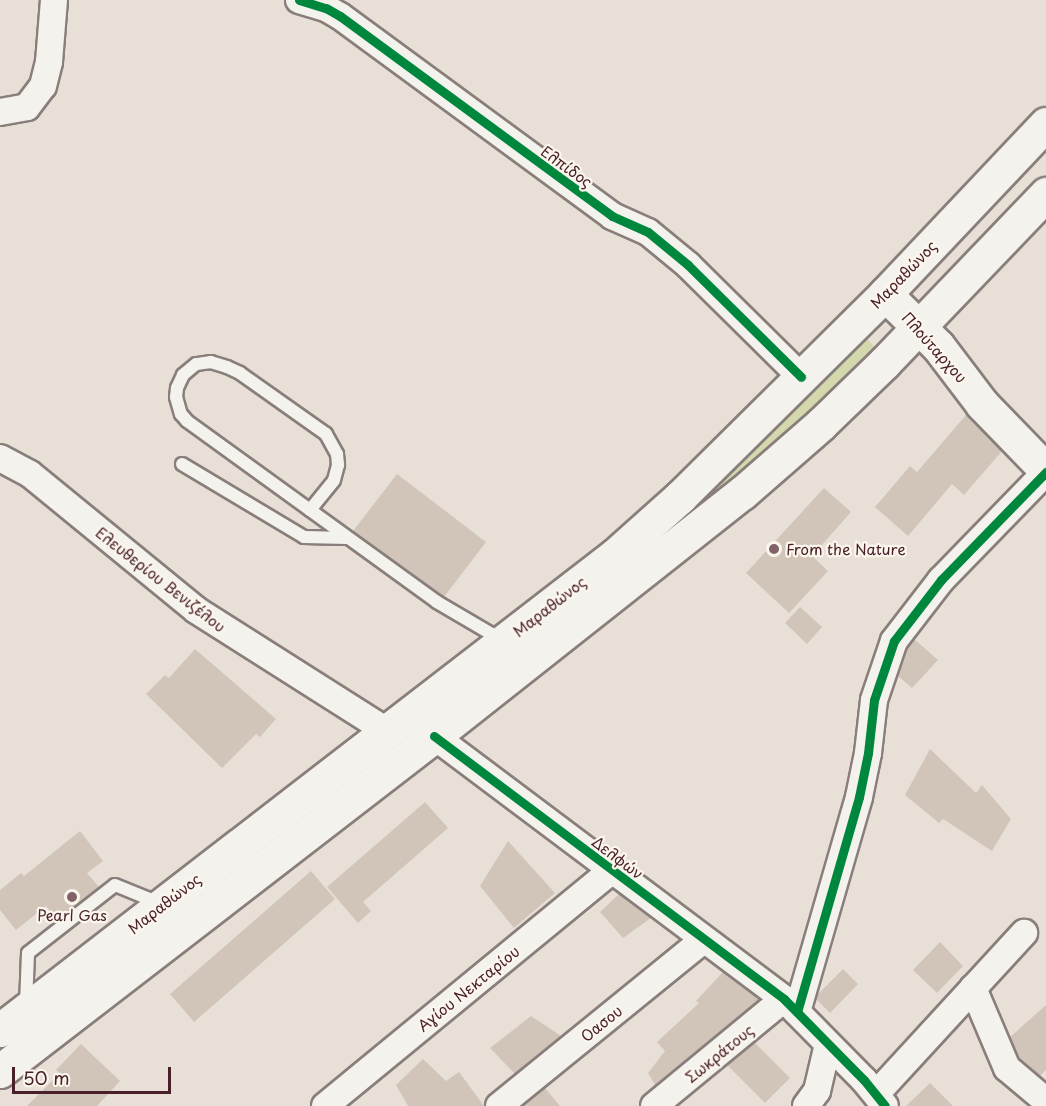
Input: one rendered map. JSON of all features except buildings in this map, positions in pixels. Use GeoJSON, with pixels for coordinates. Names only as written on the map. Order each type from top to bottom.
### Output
{"type":"FeatureCollection","features":[{"type":"Feature","properties":{"kind":"main road","name":"Μαραθώνος"},"geometry":{"type":"LineString","coordinates":[[0,1071],[434,736],[764,475],[821,424],[903,319],[1046,124]]}},
{"type":"Feature","properties":{"kind":"main road"},"geometry":{"type":"LineString","coordinates":[[903,319],[1046,166]]}},
{"type":"Feature","properties":{"kind":"main road","name":"Μαραθώνος"},"geometry":{"type":"LineString","coordinates":[[0,1030],[504,642],[647,527],[801,377],[903,319],[1046,194]]}},
{"type":"Feature","properties":{"kind":"main road","name":"Πλούταρχου"},"geometry":{"type":"LineString","coordinates":[[903,319],[952,363],[982,404],[1046,471]]}},
{"type":"Feature","properties":{"kind":"street"},"geometry":{"type":"LineString","coordinates":[[0,112],[27,107],[43,86],[48,62],[54,0]]}},
{"type":"Feature","properties":{"kind":"street","name":"Ελπίδος"},"geometry":{"type":"LineString","coordinates":[[299,0],[318,5],[340,16],[612,216],[648,232],[688,265],[801,377]]}},
{"type":"Feature","properties":{"kind":"street","name":"Ελευθερίου Βενιζέλου"},"geometry":{"type":"LineString","coordinates":[[0,458],[30,474],[196,610],[387,731]]}},
{"type":"Feature","properties":{"kind":"street"},"geometry":{"type":"LineString","coordinates":[[791,1006],[858,797],[868,753],[874,700],[894,641],[941,580],[1046,471]]}},
{"type":"Feature","properties":{"kind":"street","name":"Δελφών"},"geometry":{"type":"LineString","coordinates":[[434,736],[791,1006],[881,1100]]}},
{"type":"Feature","properties":{"kind":"street","name":"Αγίου Νεκταρίου"},"geometry":{"type":"LineString","coordinates":[[325,1106],[611,871]]}},
{"type":"Feature","properties":{"kind":"street"},"geometry":{"type":"LineString","coordinates":[[881,1100],[973,988],[1024,933]]}},
{"type":"Feature","properties":{"kind":"street","name":"Οασου"},"geometry":{"type":"LineString","coordinates":[[500,1106],[703,940]]}},
{"type":"Feature","properties":{"kind":"street"},"geometry":{"type":"LineString","coordinates":[[973,988],[1007,1068],[1045,1104]]}},
{"type":"Feature","properties":{"kind":"street","name":"Σωκράτους"},"geometry":{"type":"LineString","coordinates":[[654,1106],[791,1006]]}},
{"type":"Feature","properties":{"kind":"street"},"geometry":{"type":"LineString","coordinates":[[806,1106],[817,1091],[828,1044]]}},
{"type":"Feature","properties":{"kind":"lane"},"geometry":{"type":"LineString","coordinates":[[310,510],[334,480],[338,465],[337,454],[326,434],[240,372],[228,367],[211,362],[196,364],[183,375],[176,397],[177,406],[187,421],[437,602],[504,642]]}},
{"type":"Feature","properties":{"kind":"lane"},"geometry":{"type":"LineString","coordinates":[[182,464],[304,537],[346,538]]}},
{"type":"Feature","properties":{"kind":"lane"},"geometry":{"type":"LineString","coordinates":[[25,1010],[28,953],[115,885],[163,904]]}},
{"type":"Feature","properties":{"kind":"green space"},"geometry":{"type":"Polygon","coordinates":[[[994,194],[1000,200],[919,283],[913,277],[994,194]]]}},
{"type":"Feature","properties":{"kind":"green space"},"geometry":{"type":"Polygon","coordinates":[[[865,337],[877,349],[826,402],[622,572],[865,337]]]}},
{"type":"Feature","properties":{"kind":"cycle path"},"geometry":{"type":"LineString","coordinates":[[299,0],[326,8],[340,16],[612,216],[648,232],[688,265],[801,377]]}},
{"type":"Feature","properties":{"kind":"cycle path"},"geometry":{"type":"LineString","coordinates":[[797,1012],[859,797],[868,753],[874,700],[894,641],[941,580],[1046,472]]}},
{"type":"Feature","properties":{"kind":"cycle path"},"geometry":{"type":"LineString","coordinates":[[434,736],[784,999],[864,1080],[885,1106]]}},
{"type":"Feature","properties":{"kind":"place","name":"From the Nature"},"geometry":{"type":"Point","coordinates":[774,549]}},
{"type":"Feature","properties":{"kind":"place","name":"Pearl Gas"},"geometry":{"type":"Point","coordinates":[72,897]}}]}
